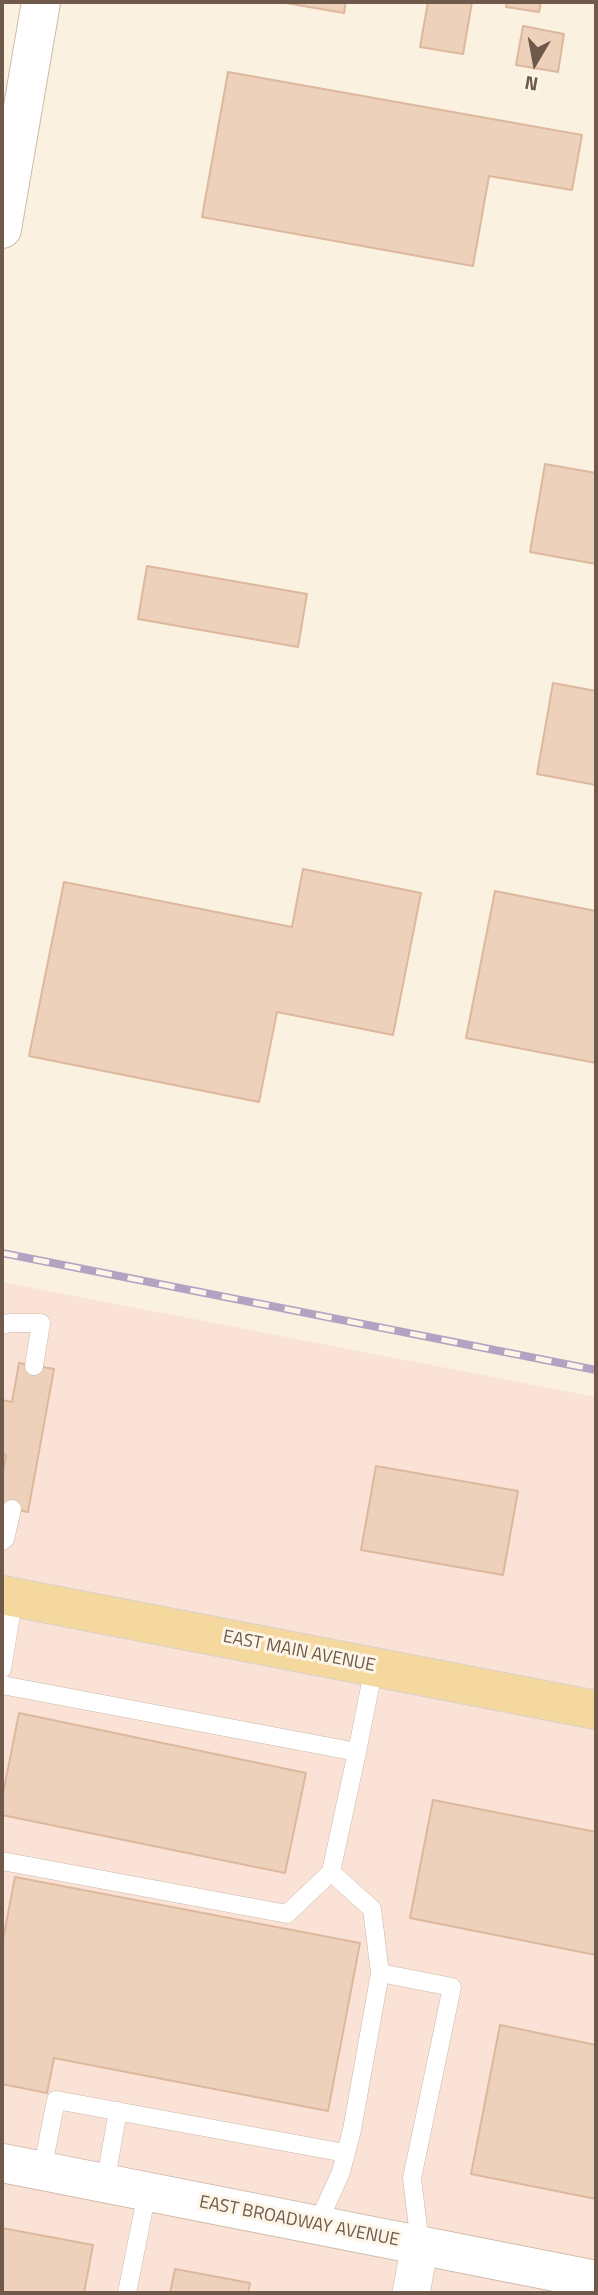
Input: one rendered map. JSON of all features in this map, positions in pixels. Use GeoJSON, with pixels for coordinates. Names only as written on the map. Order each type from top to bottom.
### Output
{"type":"FeatureCollection","features":[{"type":"Feature","properties":{"kind":"main road","name":"EAST MAIN AVENUE"},"geometry":{"type":"LineString","coordinates":[[8,1596],[596,1710]]}},
{"type":"Feature","properties":{"kind":"street"},"geometry":{"type":"LineString","coordinates":[[2,229],[6,177],[41,2]]}},
{"type":"Feature","properties":{"kind":"street","name":"EAST BROADWAY AVENUE"},"geometry":{"type":"LineString","coordinates":[[2,2163],[596,2280]]}},
{"type":"Feature","properties":{"kind":"street"},"geometry":{"type":"LineString","coordinates":[[411,2293],[420,2245]]}},
{"type":"Feature","properties":{"kind":"lane"},"geometry":{"type":"LineString","coordinates":[[2,1325],[41,1323],[34,1366]]}},
{"type":"Feature","properties":{"kind":"lane"},"geometry":{"type":"LineString","coordinates":[[2,1541],[5,1539],[12,1509]]}},
{"type":"Feature","properties":{"kind":"lane"},"geometry":{"type":"LineString","coordinates":[[2,1669],[8,1596]]}},
{"type":"Feature","properties":{"kind":"lane"},"geometry":{"type":"LineString","coordinates":[[2,1861],[287,1914],[331,1872],[374,1667]]}},
{"type":"Feature","properties":{"kind":"lane"},"geometry":{"type":"LineString","coordinates":[[2,1685],[357,1752]]}},
{"type":"Feature","properties":{"kind":"lane"},"geometry":{"type":"LineString","coordinates":[[317,2225],[341,2172],[352,2130],[380,1973],[372,1909],[331,1872]]}},
{"type":"Feature","properties":{"kind":"lane"},"geometry":{"type":"LineString","coordinates":[[380,1973],[452,1987],[412,2178],[420,2245]]}},
{"type":"Feature","properties":{"kind":"lane"},"geometry":{"type":"LineString","coordinates":[[42,2171],[56,2100],[345,2153]]}},
{"type":"Feature","properties":{"kind":"lane"},"geometry":{"type":"LineString","coordinates":[[105,2183],[118,2111]]}},
{"type":"Feature","properties":{"kind":"lane"},"geometry":{"type":"LineString","coordinates":[[127,2293],[147,2192]]}},
{"type":"Feature","properties":{"kind":"shaded area"},"geometry":{"type":"Polygon","coordinates":[[[2,1282],[596,1397],[596,2293],[2,2293],[2,1282]]]}},
{"type":"Feature","properties":{"kind":"building"},"geometry":{"type":"Polygon","coordinates":[[[280,2],[346,2],[344,13],[280,2]]]}},
{"type":"Feature","properties":{"kind":"building"},"geometry":{"type":"Polygon","coordinates":[[[428,2],[472,2],[463,54],[420,47],[428,2]]]}},
{"type":"Feature","properties":{"kind":"building"},"geometry":{"type":"Polygon","coordinates":[[[507,2],[541,2],[539,12],[506,7],[507,2]]]}},
{"type":"Feature","properties":{"kind":"building"},"geometry":{"type":"Polygon","coordinates":[[[523,26],[564,34],[558,72],[516,65],[523,26]]]}},
{"type":"Feature","properties":{"kind":"building"},"geometry":{"type":"Polygon","coordinates":[[[228,72],[582,135],[572,190],[489,176],[473,266],[202,217],[228,72]]]}},
{"type":"Feature","properties":{"kind":"building"},"geometry":{"type":"Polygon","coordinates":[[[545,464],[596,473],[596,564],[530,552],[545,464]]]}},
{"type":"Feature","properties":{"kind":"building"},"geometry":{"type":"Polygon","coordinates":[[[147,566],[307,594],[298,647],[138,619],[147,566]]]}},
{"type":"Feature","properties":{"kind":"building"},"geometry":{"type":"Polygon","coordinates":[[[553,683],[596,691],[596,785],[537,774],[553,683]]]}},
{"type":"Feature","properties":{"kind":"building"},"geometry":{"type":"Polygon","coordinates":[[[303,869],[421,893],[393,1035],[277,1012],[259,1102],[29,1056],[64,882],[292,927],[303,869]]]}},
{"type":"Feature","properties":{"kind":"building"},"geometry":{"type":"Polygon","coordinates":[[[495,891],[596,911],[596,1063],[466,1038],[495,891]]]}},
{"type":"Feature","properties":{"kind":"building"},"geometry":{"type":"Polygon","coordinates":[[[19,1363],[54,1369],[28,1512],[2,1507],[2,1479],[6,1455],[2,1454],[2,1400],[12,1402],[19,1363]]]}},
{"type":"Feature","properties":{"kind":"building"},"geometry":{"type":"Polygon","coordinates":[[[376,1466],[518,1491],[503,1575],[361,1550],[376,1466]]]}},
{"type":"Feature","properties":{"kind":"building"},"geometry":{"type":"Polygon","coordinates":[[[19,1713],[306,1773],[285,1873],[2,1815],[2,1799],[19,1713]]]}},
{"type":"Feature","properties":{"kind":"building"},"geometry":{"type":"Polygon","coordinates":[[[433,1800],[596,1832],[596,1955],[410,1918],[433,1800]]]}},
{"type":"Feature","properties":{"kind":"building"},"geometry":{"type":"Polygon","coordinates":[[[15,1877],[360,1943],[328,2111],[54,2058],[47,2093],[2,2084],[2,1945],[15,1877]]]}},
{"type":"Feature","properties":{"kind":"building"},"geometry":{"type":"Polygon","coordinates":[[[500,2025],[596,2045],[596,2199],[471,2174],[500,2025]]]}},
{"type":"Feature","properties":{"kind":"building"},"geometry":{"type":"Polygon","coordinates":[[[2,2228],[93,2245],[84,2293],[2,2293],[2,2228]]]}},
{"type":"Feature","properties":{"kind":"building"},"geometry":{"type":"Polygon","coordinates":[[[175,2269],[250,2283],[248,2293],[170,2293],[175,2269]]]}},
{"type":"Feature","properties":{"kind":"railway"},"geometry":{"type":"LineString","coordinates":[[2,1253],[596,1370]]}}]}
